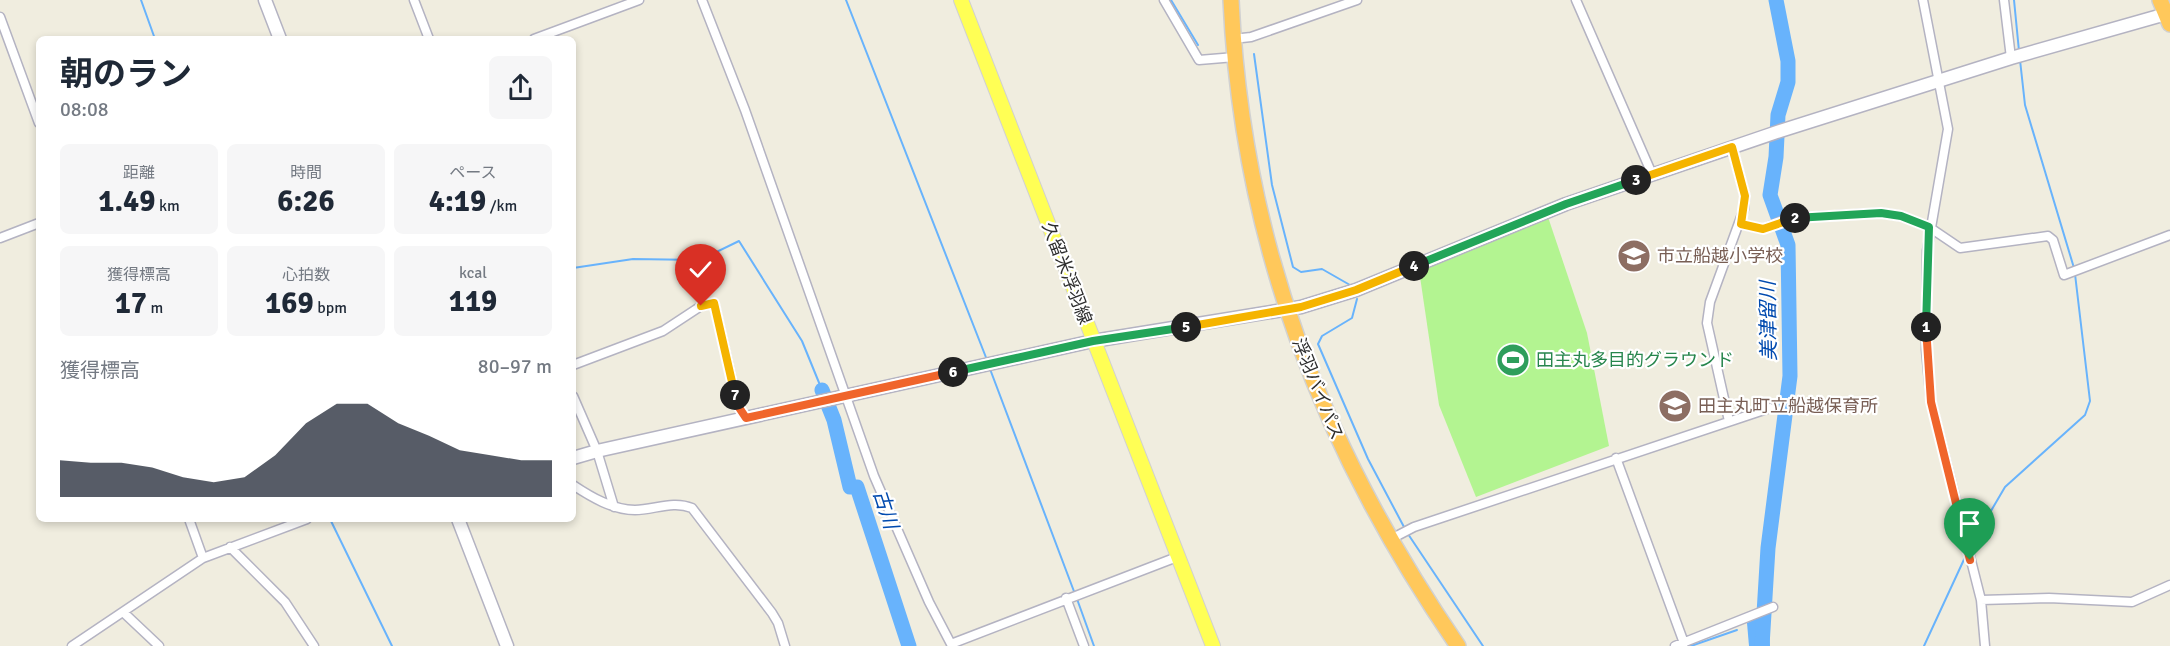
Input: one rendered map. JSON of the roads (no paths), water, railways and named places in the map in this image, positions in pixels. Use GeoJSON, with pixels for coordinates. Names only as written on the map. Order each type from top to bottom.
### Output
{"type":"FeatureCollection","features":[{"type":"Feature","properties":{"kind":"highway","name":"浮羽バイパス"},"geometry":{"type":"LineString","coordinates":[[1232,0],[1233,39],[1250,163],[1263,227],[1287,309],[1329,423],[1389,540],[1458,646]]}},
{"type":"Feature","properties":{"kind":"main road","name":"久留米浮羽線"},"geometry":{"type":"LineString","coordinates":[[961,0],[1213,646]]}},
{"type":"Feature","properties":{"kind":"street"},"geometry":{"type":"LineString","coordinates":[[266,0],[279,36]]}},
{"type":"Feature","properties":{"kind":"street"},"geometry":{"type":"LineString","coordinates":[[414,0],[428,36]]}},
{"type":"Feature","properties":{"kind":"street"},"geometry":{"type":"LineString","coordinates":[[542,36],[639,0]]}},
{"type":"Feature","properties":{"kind":"street"},"geometry":{"type":"LineString","coordinates":[[702,0],[745,110],[874,476],[929,602],[951,644],[1178,557]]}},
{"type":"Feature","properties":{"kind":"street"},"geometry":{"type":"LineString","coordinates":[[1164,0],[1199,60],[1235,57]]}},
{"type":"Feature","properties":{"kind":"street"},"geometry":{"type":"LineString","coordinates":[[1233,39],[1251,37],[1358,0]]}},
{"type":"Feature","properties":{"kind":"street"},"geometry":{"type":"LineString","coordinates":[[1576,0],[1652,174]]}},
{"type":"Feature","properties":{"kind":"street"},"geometry":{"type":"LineString","coordinates":[[1923,0],[1948,129],[1929,227],[1926,350],[1931,402],[1981,600],[1985,646]]}},
{"type":"Feature","properties":{"kind":"street"},"geometry":{"type":"LineString","coordinates":[[2004,0],[2011,58]]}},
{"type":"Feature","properties":{"kind":"street"},"geometry":{"type":"LineString","coordinates":[[576,457],[1093,341],[1287,309],[1356,290],[1566,204],[1652,174],[1939,80],[2165,12]]}},
{"type":"Feature","properties":{"kind":"street"},"geometry":{"type":"LineString","coordinates":[[0,17],[36,115]]}},
{"type":"Feature","properties":{"kind":"street"},"geometry":{"type":"LineString","coordinates":[[1729,421],[1707,323],[1717,280],[1741,224],[1745,196],[1732,147]]}},
{"type":"Feature","properties":{"kind":"street"},"geometry":{"type":"LineString","coordinates":[[1741,224],[1763,229],[1789,218],[1881,213],[1901,216],[1929,227],[1960,248],[2048,236],[2053,240],[2064,275],[2170,235]]}},
{"type":"Feature","properties":{"kind":"street"},"geometry":{"type":"LineString","coordinates":[[0,238],[36,224]]}},
{"type":"Feature","properties":{"kind":"street"},"geometry":{"type":"LineString","coordinates":[[576,364],[663,331],[701,306],[714,303],[738,406],[746,418]]}},
{"type":"Feature","properties":{"kind":"street"},"geometry":{"type":"LineString","coordinates":[[576,403],[597,451],[614,507]]}},
{"type":"Feature","properties":{"kind":"street"},"geometry":{"type":"LineString","coordinates":[[1389,540],[1414,527],[1770,408]]}},
{"type":"Feature","properties":{"kind":"street"},"geometry":{"type":"LineString","coordinates":[[1616,458],[1680,644],[1773,607]]}},
{"type":"Feature","properties":{"kind":"street"},"geometry":{"type":"LineString","coordinates":[[576,487],[614,507],[635,510],[682,504],[692,508],[772,614],[778,623],[785,646]]}},
{"type":"Feature","properties":{"kind":"street"},"geometry":{"type":"LineString","coordinates":[[190,522],[204,558]]}},
{"type":"Feature","properties":{"kind":"street"},"geometry":{"type":"LineString","coordinates":[[72,646],[204,558],[299,522]]}},
{"type":"Feature","properties":{"kind":"street"},"geometry":{"type":"LineString","coordinates":[[459,522],[507,646]]}},
{"type":"Feature","properties":{"kind":"street"},"geometry":{"type":"LineString","coordinates":[[230,547],[285,602],[314,646]]}},
{"type":"Feature","properties":{"kind":"street"},"geometry":{"type":"LineString","coordinates":[[1981,600],[2049,598],[2132,602],[2170,585]]}},
{"type":"Feature","properties":{"kind":"street"},"geometry":{"type":"LineString","coordinates":[[1066,598],[1084,646]]}},
{"type":"Feature","properties":{"kind":"street"},"geometry":{"type":"LineString","coordinates":[[123,612],[159,646]]}},
{"type":"Feature","properties":{"kind":"water"},"geometry":{"type":"Polygon","coordinates":[[[1768,612],[1770,646],[1749,646],[1747,623],[1768,612]]]}},
{"type":"Feature","properties":{"kind":"waterway"},"geometry":{"type":"LineString","coordinates":[[141,0],[154,36]]}},
{"type":"Feature","properties":{"kind":"waterway"},"geometry":{"type":"LineString","coordinates":[[846,0],[987,360]]}},
{"type":"Feature","properties":{"kind":"waterway"},"geometry":{"type":"LineString","coordinates":[[1171,0],[1198,45]]}},
{"type":"Feature","properties":{"kind":"waterway","name":"美津留川"},"geometry":{"type":"LineString","coordinates":[[1762,646],[1768,548],[1790,376],[1788,245],[1770,195],[1776,157],[1778,115],[1788,82],[1788,61],[1776,0]]}},
{"type":"Feature","properties":{"kind":"waterway"},"geometry":{"type":"LineString","coordinates":[[2014,0],[2019,51]]}},
{"type":"Feature","properties":{"kind":"waterway"},"geometry":{"type":"LineString","coordinates":[[1254,54],[1272,185],[1293,267],[1301,272],[1322,269],[1350,285]]}},
{"type":"Feature","properties":{"kind":"waterway"},"geometry":{"type":"LineString","coordinates":[[2020,60],[2025,105],[2074,268]]}},
{"type":"Feature","properties":{"kind":"waterway"},"geometry":{"type":"LineString","coordinates":[[576,268],[633,259],[700,260],[739,241],[802,341],[822,390]]}},
{"type":"Feature","properties":{"kind":"waterway"},"geometry":{"type":"LineString","coordinates":[[1971,545],[2005,487],[2085,415],[2090,401],[2075,274]]}},
{"type":"Feature","properties":{"kind":"waterway"},"geometry":{"type":"LineString","coordinates":[[1357,299],[1352,318],[1322,336],[1318,344],[1368,459],[1404,527]]}},
{"type":"Feature","properties":{"kind":"waterway"},"geometry":{"type":"LineString","coordinates":[[990,369],[1075,594]]}},
{"type":"Feature","properties":{"kind":"waterway","name":"古川"},"geometry":{"type":"LineString","coordinates":[[822,390],[834,420],[850,487],[857,487],[909,646]]}},
{"type":"Feature","properties":{"kind":"waterway"},"geometry":{"type":"LineString","coordinates":[[331,522],[392,646]]}},
{"type":"Feature","properties":{"kind":"waterway"},"geometry":{"type":"LineString","coordinates":[[1408,534],[1483,646]]}},
{"type":"Feature","properties":{"kind":"waterway"},"geometry":{"type":"LineString","coordinates":[[1924,646],[1967,553]]}},
{"type":"Feature","properties":{"kind":"waterway"},"geometry":{"type":"LineString","coordinates":[[1077,599],[1094,646]]}},
{"type":"Feature","properties":{"kind":"waterway"},"geometry":{"type":"LineString","coordinates":[[1691,646],[1737,630]]}},
{"type":"Feature","properties":{"kind":"place","name":"市立船越小学校"},"geometry":{"type":"Point","coordinates":[1634,256]}},
{"type":"Feature","properties":{"kind":"place","name":"田主丸多目的グラウンド"},"geometry":{"type":"Point","coordinates":[1513,360]}},
{"type":"Feature","properties":{"kind":"place","name":"田主丸町立船越保育所"},"geometry":{"type":"Point","coordinates":[1675,406]}}]}
